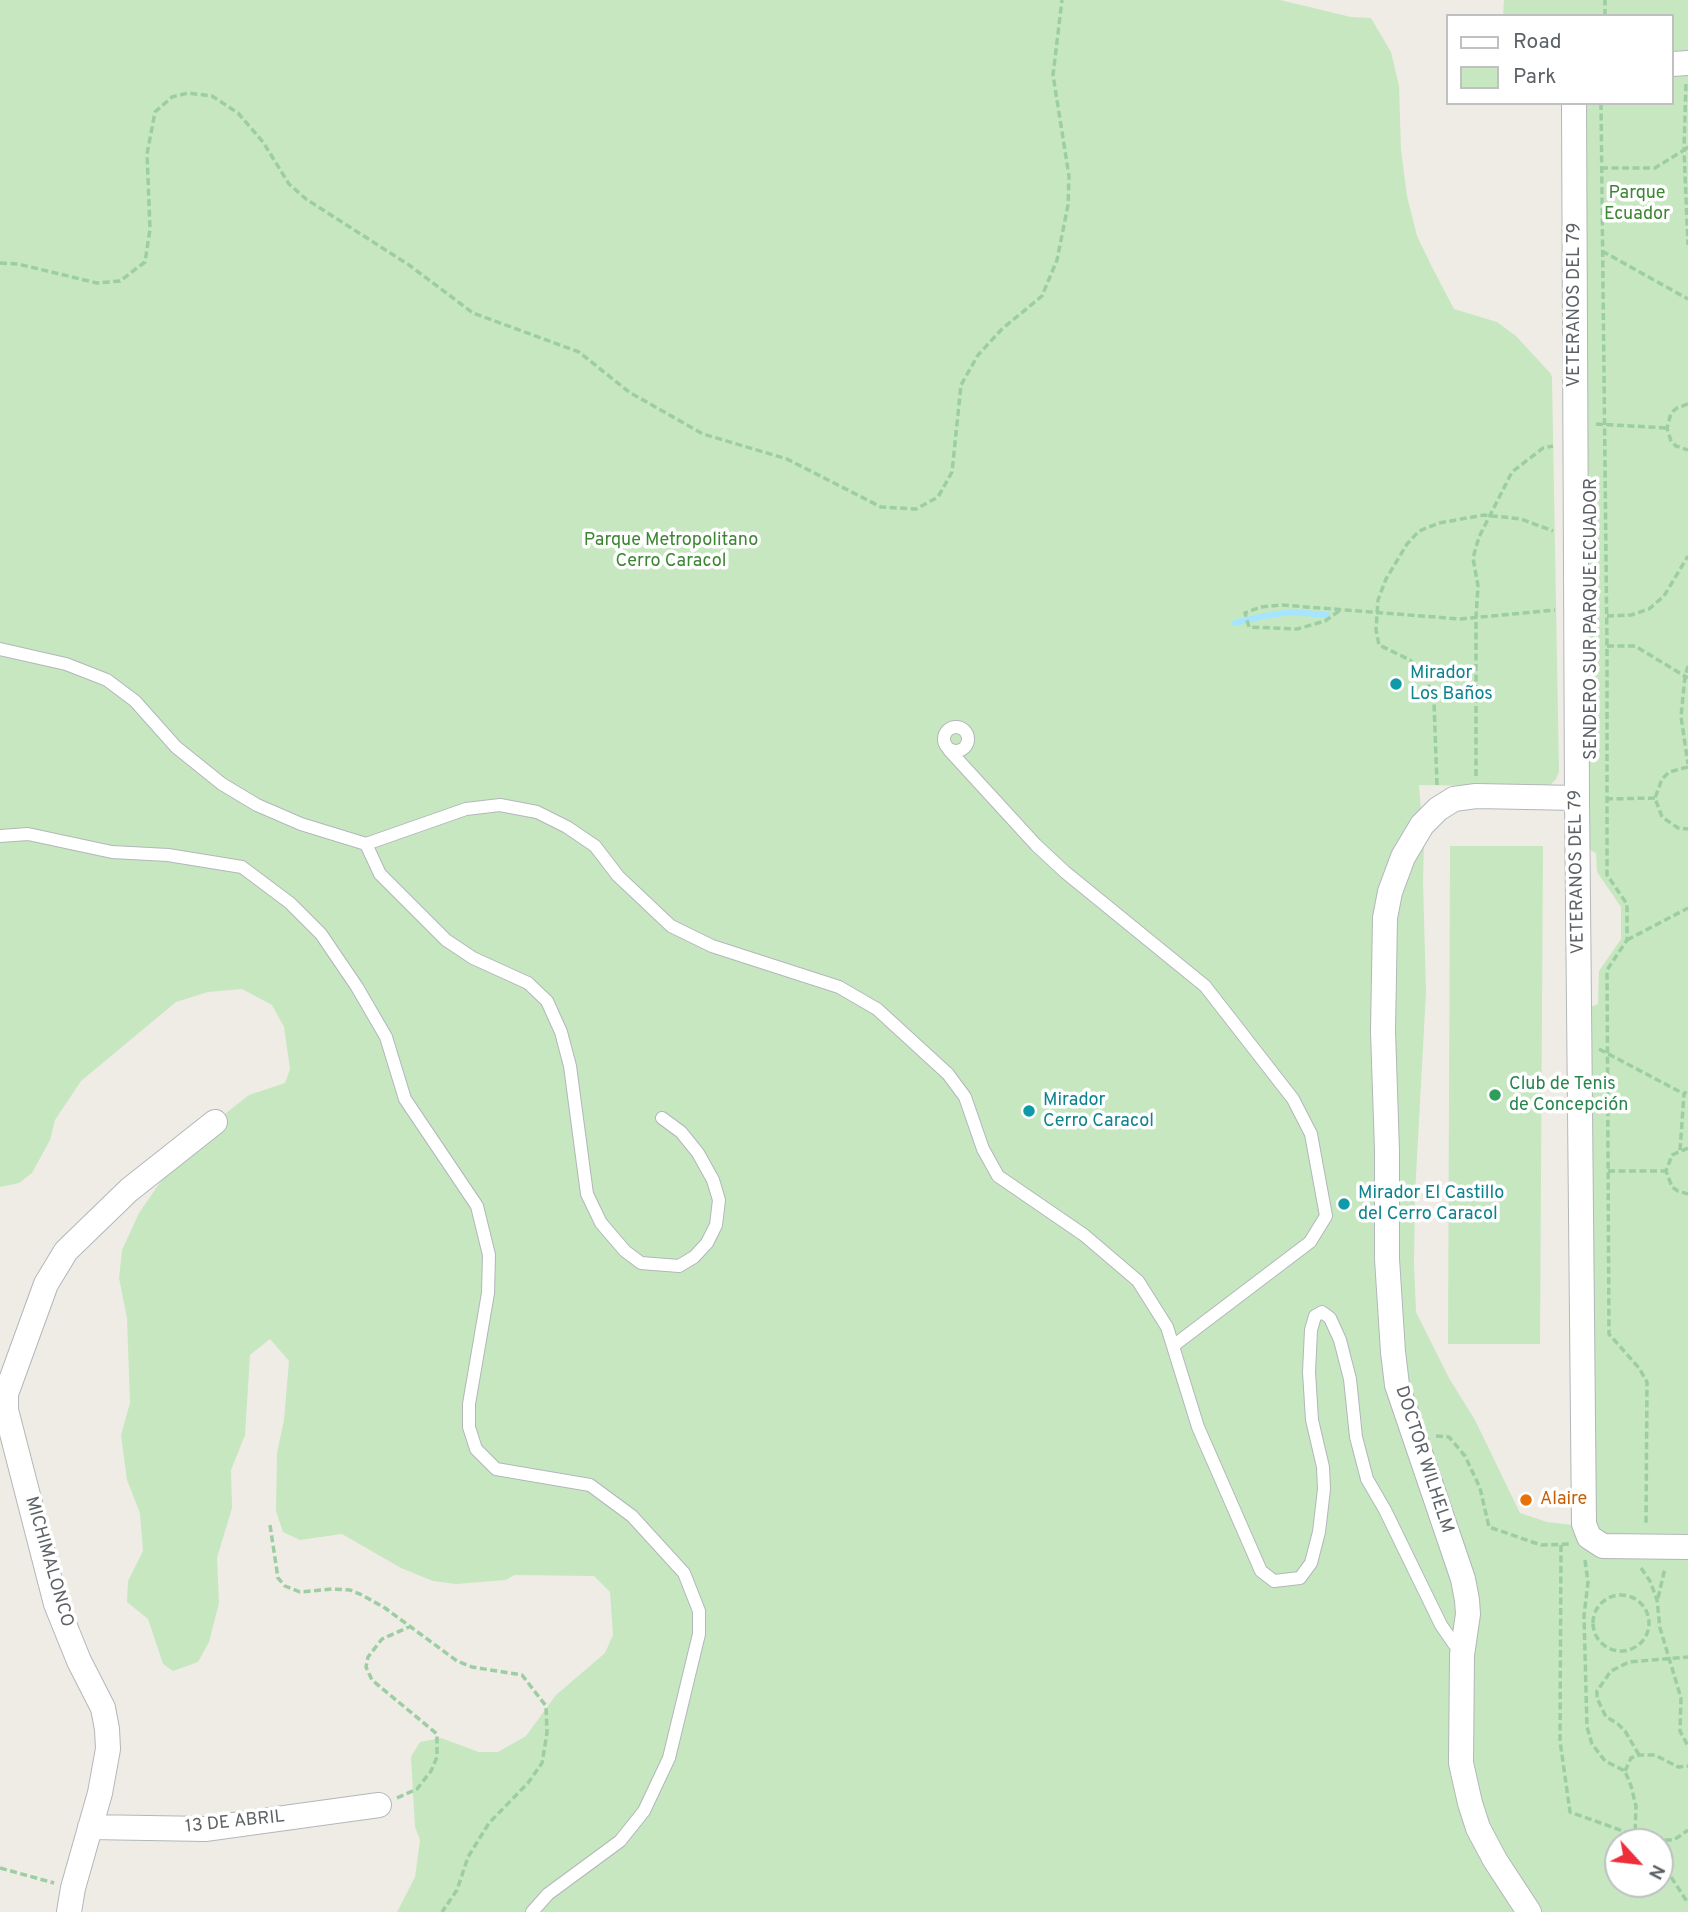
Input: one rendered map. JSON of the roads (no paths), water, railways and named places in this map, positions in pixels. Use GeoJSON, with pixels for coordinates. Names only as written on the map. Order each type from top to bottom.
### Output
{"type":"FeatureCollection","features":[{"type":"Feature","properties":{"kind":"street","name":"VETERANOS DEL 79"},"geometry":{"type":"LineString","coordinates":[[1574,105],[1584,1524],[1589,1537],[1599,1545],[1681,1547]]}},
{"type":"Feature","properties":{"kind":"street","name":"DOCTOR WILHELM"},"geometry":{"type":"LineString","coordinates":[[1529,1912],[1495,1860],[1478,1828],[1470,1803],[1461,1763],[1462,1655],[1468,1614],[1465,1590],[1397,1385],[1387,1259],[1383,1031],[1385,918],[1390,892],[1403,856],[1423,825],[1438,808],[1454,799],[1476,796],[1577,798]]}},
{"type":"Feature","properties":{"kind":"street","name":"MICHIMALONCO"},"geometry":{"type":"LineString","coordinates":[[71,1900],[100,1793],[108,1749],[103,1708],[79,1661],[56,1604],[6,1410],[6,1394],[46,1284],[66,1251],[129,1189],[215,1122]]}},
{"type":"Feature","properties":{"kind":"street","name":"13 DE ABRIL"},"geometry":{"type":"LineString","coordinates":[[90,1827],[205,1829],[379,1805]]}},
{"type":"Feature","properties":{"kind":"lane"},"geometry":{"type":"LineString","coordinates":[[0,649],[66,664],[107,680],[135,701],[177,747],[222,784],[257,805],[301,824],[366,844],[466,808],[500,805],[537,812],[567,827],[595,846],[618,876],[671,926],[712,946],[839,987],[877,1009],[948,1074],[965,1097],[983,1149],[998,1176],[1084,1235],[1138,1281],[1167,1326],[1198,1427],[1261,1571],[1274,1581],[1300,1578],[1311,1563],[1319,1532],[1324,1489],[1323,1467],[1312,1420],[1309,1372],[1311,1330],[1315,1316],[1322,1312],[1330,1318],[1340,1340],[1350,1379],[1356,1437],[1367,1479],[1441,1625],[1462,1655]]}},
{"type":"Feature","properties":{"kind":"lane"},"geometry":{"type":"LineString","coordinates":[[972,776],[966,732],[955,727],[948,729],[944,734],[944,742],[949,750],[972,776],[1036,845],[1065,872],[1205,986],[1293,1099],[1311,1134],[1326,1216],[1310,1242],[1173,1346]]}},
{"type":"Feature","properties":{"kind":"lane"},"geometry":{"type":"LineString","coordinates":[[949,750],[962,750],[967,743]]}},
{"type":"Feature","properties":{"kind":"lane"},"geometry":{"type":"LineString","coordinates":[[0,835],[28,834],[112,852],[168,855],[242,867],[290,903],[321,934],[357,987],[386,1037],[405,1099],[477,1206],[489,1255],[488,1293],[469,1404],[469,1427],[476,1449],[496,1469],[590,1485],[632,1516],[684,1573],[699,1611],[699,1634],[669,1758],[644,1811],[620,1841],[548,1894],[532,1912]]}},
{"type":"Feature","properties":{"kind":"lane"},"geometry":{"type":"LineString","coordinates":[[366,844],[380,874],[446,940],[472,958],[528,984],[547,1001],[561,1032],[570,1066],[587,1194],[601,1223],[625,1251],[641,1264],[679,1266],[694,1257],[708,1243],[716,1224],[719,1200],[713,1180],[698,1153],[681,1132],[662,1118]]}},
{"type":"Feature","properties":{"kind":"waterway"},"geometry":{"type":"LineString","coordinates":[[1235,623],[1291,612],[1327,615]]}},
{"type":"Feature","properties":{"kind":"place","name":"Mirador Los Baños"},"geometry":{"type":"Point","coordinates":[1396,684]}},
{"type":"Feature","properties":{"kind":"place","name":"Club de Tenis de Concepción"},"geometry":{"type":"Point","coordinates":[1495,1095]}},
{"type":"Feature","properties":{"kind":"place","name":"Mirador Cerro Caracol"},"geometry":{"type":"Point","coordinates":[1029,1111]}},
{"type":"Feature","properties":{"kind":"place","name":"Mirador El Castillo del Cerro Caracol"},"geometry":{"type":"Point","coordinates":[1344,1204]}},
{"type":"Feature","properties":{"kind":"place","name":"Alaire"},"geometry":{"type":"Point","coordinates":[1526,1500]}},
{"type":"Feature","properties":{"kind":"park label","name":"Parque Ecuador"},"geometry":{"type":"Point","coordinates":[1637,204]}},
{"type":"Feature","properties":{"kind":"park label","name":"Parque Metropolitano Cerro Caracol"},"geometry":{"type":"Point","coordinates":[671,551]}}]}
